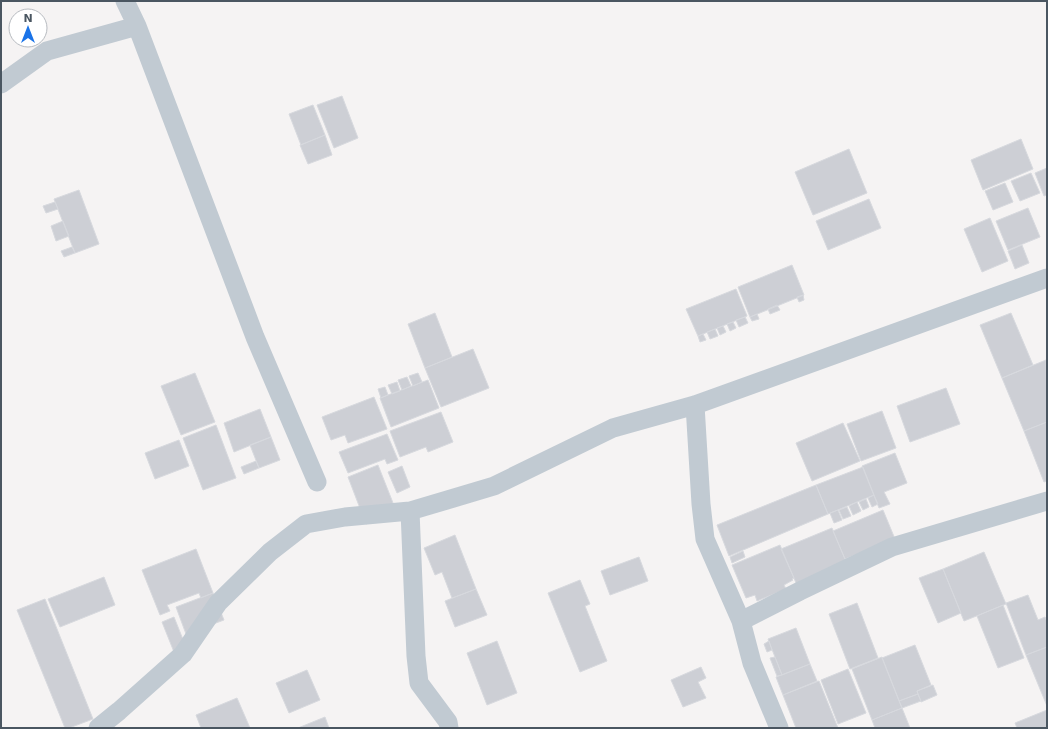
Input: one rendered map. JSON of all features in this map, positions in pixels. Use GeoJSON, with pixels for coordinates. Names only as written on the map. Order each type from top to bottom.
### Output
{"type":"FeatureCollection","features":[{"type":"Feature","properties":{"kind":"street"},"geometry":{"type":"LineString","coordinates":[[125,1],[137,26],[255,337],[318,482]]}},
{"type":"Feature","properties":{"kind":"street"},"geometry":{"type":"LineString","coordinates":[[1,84],[47,51],[137,26]]}},
{"type":"Feature","properties":{"kind":"street"},"geometry":{"type":"LineString","coordinates":[[98,728],[183,654],[218,604],[270,552],[306,524],[345,517],[410,510],[494,486],[613,428],[695,405],[1047,278]]}},
{"type":"Feature","properties":{"kind":"street"},"geometry":{"type":"LineString","coordinates":[[695,405],[701,504],[705,539],[741,622],[752,663],[779,728]]}},
{"type":"Feature","properties":{"kind":"street"},"geometry":{"type":"LineString","coordinates":[[741,622],[800,591],[892,547],[1047,501]]}},
{"type":"Feature","properties":{"kind":"street"},"geometry":{"type":"LineString","coordinates":[[410,510],[416,656],[419,683],[448,722],[449,728]]}},
{"type":"Feature","properties":{"kind":"building"},"geometry":{"type":"Polygon","coordinates":[[[342,96],[358,138],[334,148],[317,105],[342,96]]]}},
{"type":"Feature","properties":{"kind":"building"},"geometry":{"type":"Polygon","coordinates":[[[313,105],[325,135],[301,145],[289,114],[313,105]]]}},
{"type":"Feature","properties":{"kind":"building"},"geometry":{"type":"Polygon","coordinates":[[[325,135],[332,155],[308,164],[300,145],[325,135]]]}},
{"type":"Feature","properties":{"kind":"building"},"geometry":{"type":"Polygon","coordinates":[[[1021,139],[1033,169],[983,190],[971,160],[1021,139]]]}},
{"type":"Feature","properties":{"kind":"building"},"geometry":{"type":"Polygon","coordinates":[[[849,149],[867,193],[813,215],[795,172],[849,149]]]}},
{"type":"Feature","properties":{"kind":"building"},"geometry":{"type":"Polygon","coordinates":[[[1047,168],[1047,195],[1044,196],[1035,173],[1047,168]]]}},
{"type":"Feature","properties":{"kind":"building"},"geometry":{"type":"Polygon","coordinates":[[[1031,173],[1040,193],[1020,201],[1011,181],[1031,173]]]}},
{"type":"Feature","properties":{"kind":"building"},"geometry":{"type":"Polygon","coordinates":[[[1005,183],[1013,202],[993,210],[985,191],[1005,183]]]}},
{"type":"Feature","properties":{"kind":"building"},"geometry":{"type":"Polygon","coordinates":[[[79,190],[99,244],[75,253],[54,199],[79,190]]]}},
{"type":"Feature","properties":{"kind":"building"},"geometry":{"type":"Polygon","coordinates":[[[869,199],[881,228],[828,250],[816,221],[869,199]]]}},
{"type":"Feature","properties":{"kind":"building"},"geometry":{"type":"Polygon","coordinates":[[[55,202],[58,209],[46,213],[43,206],[55,202]]]}},
{"type":"Feature","properties":{"kind":"building"},"geometry":{"type":"Polygon","coordinates":[[[1028,208],[1040,237],[1008,250],[996,221],[1028,208]]]}},
{"type":"Feature","properties":{"kind":"building"},"geometry":{"type":"Polygon","coordinates":[[[990,218],[1008,261],[982,272],[964,229],[990,218]]]}},
{"type":"Feature","properties":{"kind":"building"},"geometry":{"type":"Polygon","coordinates":[[[63,221],[69,236],[56,241],[51,226],[63,221]]]}},
{"type":"Feature","properties":{"kind":"building"},"geometry":{"type":"Polygon","coordinates":[[[1022,245],[1029,263],[1015,269],[1008,251],[1022,245]]]}},
{"type":"Feature","properties":{"kind":"building"},"geometry":{"type":"Polygon","coordinates":[[[72,247],[75,253],[64,257],[61,251],[72,247]]]}},
{"type":"Feature","properties":{"kind":"building"},"geometry":{"type":"Polygon","coordinates":[[[792,265],[804,295],[750,317],[738,287],[792,265]]]}},
{"type":"Feature","properties":{"kind":"building"},"geometry":{"type":"Polygon","coordinates":[[[736,289],[747,316],[698,336],[686,309],[736,289]]]}},
{"type":"Feature","properties":{"kind":"building"},"geometry":{"type":"Polygon","coordinates":[[[803,295],[804,300],[799,302],[797,297],[803,295]]]}},
{"type":"Feature","properties":{"kind":"building"},"geometry":{"type":"Polygon","coordinates":[[[777,305],[780,310],[770,314],[768,309],[777,305]]]}},
{"type":"Feature","properties":{"kind":"building"},"geometry":{"type":"Polygon","coordinates":[[[435,313],[452,357],[425,368],[408,324],[435,313]]]}},
{"type":"Feature","properties":{"kind":"building"},"geometry":{"type":"Polygon","coordinates":[[[1011,313],[1033,365],[1002,378],[980,325],[1011,313]]]}},
{"type":"Feature","properties":{"kind":"building"},"geometry":{"type":"Polygon","coordinates":[[[757,314],[759,319],[752,321],[750,317],[757,314]]]}},
{"type":"Feature","properties":{"kind":"building"},"geometry":{"type":"Polygon","coordinates":[[[745,317],[748,323],[739,327],[736,320],[745,317]]]}},
{"type":"Feature","properties":{"kind":"building"},"geometry":{"type":"Polygon","coordinates":[[[733,322],[736,328],[730,331],[727,324],[733,322]]]}},
{"type":"Feature","properties":{"kind":"building"},"geometry":{"type":"Polygon","coordinates":[[[723,326],[726,332],[720,335],[717,328],[723,326]]]}},
{"type":"Feature","properties":{"kind":"building"},"geometry":{"type":"Polygon","coordinates":[[[715,329],[718,336],[710,339],[707,332],[715,329]]]}},
{"type":"Feature","properties":{"kind":"building"},"geometry":{"type":"Polygon","coordinates":[[[703,334],[706,340],[700,342],[698,336],[703,334]]]}},
{"type":"Feature","properties":{"kind":"building"},"geometry":{"type":"Polygon","coordinates":[[[473,349],[489,388],[441,407],[425,368],[473,349]]]}},
{"type":"Feature","properties":{"kind":"building"},"geometry":{"type":"Polygon","coordinates":[[[1046,360],[1047,422],[1024,431],[1002,378],[1046,360]]]}},
{"type":"Feature","properties":{"kind":"building"},"geometry":{"type":"Polygon","coordinates":[[[195,373],[215,422],[181,435],[161,386],[195,373]]]}},
{"type":"Feature","properties":{"kind":"building"},"geometry":{"type":"Polygon","coordinates":[[[418,373],[422,382],[413,386],[409,376],[418,373]]]}},
{"type":"Feature","properties":{"kind":"building"},"geometry":{"type":"Polygon","coordinates":[[[407,377],[411,386],[402,390],[398,380],[407,377]]]}},
{"type":"Feature","properties":{"kind":"building"},"geometry":{"type":"Polygon","coordinates":[[[428,380],[439,408],[391,427],[380,398],[428,380]]]}},
{"type":"Feature","properties":{"kind":"building"},"geometry":{"type":"Polygon","coordinates":[[[397,382],[400,391],[392,394],[388,385],[397,382]]]}},
{"type":"Feature","properties":{"kind":"building"},"geometry":{"type":"Polygon","coordinates":[[[385,387],[388,395],[381,398],[378,389],[385,387]]]}},
{"type":"Feature","properties":{"kind":"building"},"geometry":{"type":"Polygon","coordinates":[[[946,388],[960,424],[910,442],[897,406],[946,388]]]}},
{"type":"Feature","properties":{"kind":"building"},"geometry":{"type":"Polygon","coordinates":[[[374,397],[387,429],[348,443],[345,435],[331,440],[322,417],[374,397]]]}},
{"type":"Feature","properties":{"kind":"building"},"geometry":{"type":"Polygon","coordinates":[[[260,409],[271,437],[234,452],[224,423],[260,409]]]}},
{"type":"Feature","properties":{"kind":"building"},"geometry":{"type":"Polygon","coordinates":[[[882,411],[896,448],[861,461],[847,424],[882,411]]]}},
{"type":"Feature","properties":{"kind":"building"},"geometry":{"type":"Polygon","coordinates":[[[441,412],[453,442],[428,452],[426,447],[400,457],[390,431],[441,412]]]}},
{"type":"Feature","properties":{"kind":"building"},"geometry":{"type":"Polygon","coordinates":[[[1047,422],[1047,481],[1044,482],[1024,431],[1047,422]]]}},
{"type":"Feature","properties":{"kind":"building"},"geometry":{"type":"Polygon","coordinates":[[[843,423],[860,461],[812,481],[796,443],[843,423]]]}},
{"type":"Feature","properties":{"kind":"building"},"geometry":{"type":"Polygon","coordinates":[[[216,425],[236,478],[203,490],[183,438],[216,425]]]}},
{"type":"Feature","properties":{"kind":"building"},"geometry":{"type":"Polygon","coordinates":[[[387,434],[398,460],[387,464],[385,459],[348,473],[339,452],[387,434]]]}},
{"type":"Feature","properties":{"kind":"building"},"geometry":{"type":"Polygon","coordinates":[[[271,437],[280,460],[259,468],[250,445],[271,437]]]}},
{"type":"Feature","properties":{"kind":"building"},"geometry":{"type":"Polygon","coordinates":[[[179,440],[189,466],[155,479],[145,453],[179,440]]]}},
{"type":"Feature","properties":{"kind":"building"},"geometry":{"type":"Polygon","coordinates":[[[895,453],[907,483],[884,492],[890,504],[879,508],[862,466],[895,453]]]}},
{"type":"Feature","properties":{"kind":"building"},"geometry":{"type":"Polygon","coordinates":[[[256,461],[259,468],[244,474],[241,467],[256,461]]]}},
{"type":"Feature","properties":{"kind":"building"},"geometry":{"type":"Polygon","coordinates":[[[378,465],[397,513],[366,524],[348,477],[378,465]]]}},
{"type":"Feature","properties":{"kind":"building"},"geometry":{"type":"Polygon","coordinates":[[[402,466],[410,487],[397,493],[388,472],[402,466]]]}},
{"type":"Feature","properties":{"kind":"building"},"geometry":{"type":"Polygon","coordinates":[[[863,467],[874,495],[828,514],[816,485],[863,467]]]}},
{"type":"Feature","properties":{"kind":"building"},"geometry":{"type":"Polygon","coordinates":[[[816,485],[828,514],[729,556],[717,525],[816,485]]]}},
{"type":"Feature","properties":{"kind":"building"},"geometry":{"type":"Polygon","coordinates":[[[874,495],[878,504],[872,507],[868,498],[874,495]]]}},
{"type":"Feature","properties":{"kind":"building"},"geometry":{"type":"Polygon","coordinates":[[[866,499],[869,507],[863,510],[859,502],[866,499]]]}},
{"type":"Feature","properties":{"kind":"building"},"geometry":{"type":"Polygon","coordinates":[[[857,502],[861,511],[853,515],[849,506],[857,502]]]}},
{"type":"Feature","properties":{"kind":"building"},"geometry":{"type":"Polygon","coordinates":[[[847,507],[851,516],[843,519],[839,510],[847,507]]]}},
{"type":"Feature","properties":{"kind":"building"},"geometry":{"type":"Polygon","coordinates":[[[838,510],[842,520],[834,523],[830,513],[838,510]]]}},
{"type":"Feature","properties":{"kind":"building"},"geometry":{"type":"Polygon","coordinates":[[[883,510],[895,539],[845,559],[833,531],[883,510]]]}},
{"type":"Feature","properties":{"kind":"building"},"geometry":{"type":"Polygon","coordinates":[[[832,528],[847,564],[797,585],[781,549],[832,528]]]}},
{"type":"Feature","properties":{"kind":"building"},"geometry":{"type":"Polygon","coordinates":[[[455,535],[476,589],[452,598],[442,572],[435,575],[424,548],[455,535]]]}},
{"type":"Feature","properties":{"kind":"building"},"geometry":{"type":"Polygon","coordinates":[[[780,545],[794,578],[792,579],[793,580],[784,585],[786,589],[757,601],[755,595],[746,598],[732,565],[780,545]]]}},
{"type":"Feature","properties":{"kind":"building"},"geometry":{"type":"Polygon","coordinates":[[[196,549],[213,593],[201,598],[199,593],[167,605],[170,611],[160,615],[142,570],[196,549]]]}},
{"type":"Feature","properties":{"kind":"building"},"geometry":{"type":"Polygon","coordinates":[[[743,551],[745,557],[732,563],[730,557],[743,551]]]}},
{"type":"Feature","properties":{"kind":"building"},"geometry":{"type":"Polygon","coordinates":[[[984,552],[1006,604],[964,621],[943,569],[984,552]]]}},
{"type":"Feature","properties":{"kind":"building"},"geometry":{"type":"Polygon","coordinates":[[[639,557],[648,581],[610,595],[601,571],[639,557]]]}},
{"type":"Feature","properties":{"kind":"building"},"geometry":{"type":"Polygon","coordinates":[[[943,569],[961,613],[938,623],[919,578],[943,569]]]}},
{"type":"Feature","properties":{"kind":"building"},"geometry":{"type":"Polygon","coordinates":[[[104,577],[115,605],[60,627],[48,599],[104,577]]]}},
{"type":"Feature","properties":{"kind":"building"},"geometry":{"type":"Polygon","coordinates":[[[580,580],[590,604],[585,606],[607,661],[580,672],[548,593],[580,580]]]}},
{"type":"Feature","properties":{"kind":"building"},"geometry":{"type":"Polygon","coordinates":[[[476,589],[487,615],[455,627],[445,601],[476,589]]]}},
{"type":"Feature","properties":{"kind":"building"},"geometry":{"type":"Polygon","coordinates":[[[213,593],[224,620],[186,634],[176,607],[213,593]]]}},
{"type":"Feature","properties":{"kind":"building"},"geometry":{"type":"Polygon","coordinates":[[[1028,595],[1038,620],[1045,617],[1047,622],[1047,647],[1026,655],[1006,603],[1028,595]]]}},
{"type":"Feature","properties":{"kind":"building"},"geometry":{"type":"Polygon","coordinates":[[[45,599],[93,719],[69,728],[65,728],[17,610],[45,599]]]}},
{"type":"Feature","properties":{"kind":"building"},"geometry":{"type":"Polygon","coordinates":[[[857,603],[878,658],[850,669],[829,614],[857,603]]]}},
{"type":"Feature","properties":{"kind":"building"},"geometry":{"type":"Polygon","coordinates":[[[1003,605],[1024,658],[998,668],[977,616],[1003,605]]]}},
{"type":"Feature","properties":{"kind":"building"},"geometry":{"type":"Polygon","coordinates":[[[174,617],[186,647],[174,652],[162,622],[174,617]]]}},
{"type":"Feature","properties":{"kind":"building"},"geometry":{"type":"Polygon","coordinates":[[[796,628],[810,664],[782,675],[768,639],[796,628]]]}},
{"type":"Feature","properties":{"kind":"building"},"geometry":{"type":"Polygon","coordinates":[[[497,641],[517,693],[487,705],[467,653],[497,641]]]}},
{"type":"Feature","properties":{"kind":"building"},"geometry":{"type":"Polygon","coordinates":[[[769,641],[772,650],[767,652],[764,644],[769,641]]]}},
{"type":"Feature","properties":{"kind":"building"},"geometry":{"type":"Polygon","coordinates":[[[915,645],[931,685],[917,691],[918,694],[899,701],[882,658],[915,645]]]}},
{"type":"Feature","properties":{"kind":"building"},"geometry":{"type":"Polygon","coordinates":[[[1047,647],[1047,706],[1026,655],[1047,647]]]}},
{"type":"Feature","properties":{"kind":"building"},"geometry":{"type":"Polygon","coordinates":[[[775,657],[782,675],[777,676],[770,658],[775,657]]]}},
{"type":"Feature","properties":{"kind":"building"},"geometry":{"type":"Polygon","coordinates":[[[882,657],[902,708],[872,720],[852,669],[882,657]]]}},
{"type":"Feature","properties":{"kind":"building"},"geometry":{"type":"Polygon","coordinates":[[[810,664],[817,681],[783,695],[776,677],[810,664]]]}},
{"type":"Feature","properties":{"kind":"building"},"geometry":{"type":"Polygon","coordinates":[[[701,667],[706,678],[698,682],[706,698],[683,707],[671,680],[701,667]]]}},
{"type":"Feature","properties":{"kind":"building"},"geometry":{"type":"Polygon","coordinates":[[[848,669],[866,713],[838,724],[821,680],[848,669]]]}},
{"type":"Feature","properties":{"kind":"building"},"geometry":{"type":"Polygon","coordinates":[[[307,670],[320,700],[289,713],[276,683],[307,670]]]}},
{"type":"Feature","properties":{"kind":"building"},"geometry":{"type":"Polygon","coordinates":[[[819,681],[838,728],[796,728],[783,695],[819,681]]]}},
{"type":"Feature","properties":{"kind":"building"},"geometry":{"type":"Polygon","coordinates":[[[933,685],[937,695],[921,702],[917,691],[933,685]]]}},
{"type":"Feature","properties":{"kind":"building"},"geometry":{"type":"Polygon","coordinates":[[[918,694],[921,701],[902,708],[899,701],[918,694]]]}},
{"type":"Feature","properties":{"kind":"building"},"geometry":{"type":"Polygon","coordinates":[[[237,698],[250,728],[201,728],[196,715],[237,698]]]}},
{"type":"Feature","properties":{"kind":"building"},"geometry":{"type":"Polygon","coordinates":[[[902,708],[910,728],[875,728],[872,720],[902,708]]]}},
{"type":"Feature","properties":{"kind":"building"},"geometry":{"type":"Polygon","coordinates":[[[1047,710],[1047,728],[1017,728],[1015,723],[1047,710]]]}},
{"type":"Feature","properties":{"kind":"building"},"geometry":{"type":"Polygon","coordinates":[[[325,717],[329,728],[298,728],[325,717]]]}}]}
